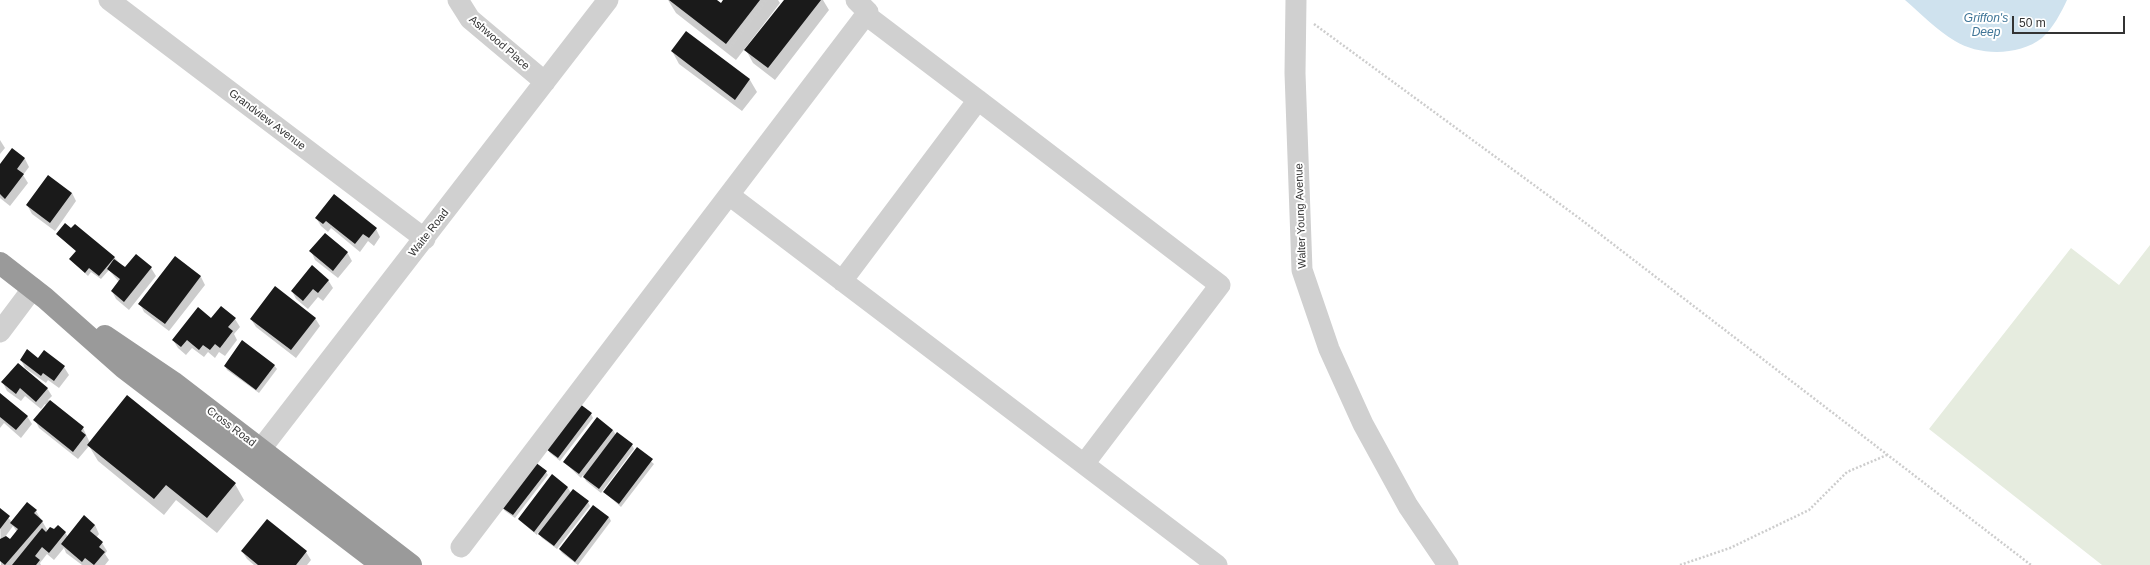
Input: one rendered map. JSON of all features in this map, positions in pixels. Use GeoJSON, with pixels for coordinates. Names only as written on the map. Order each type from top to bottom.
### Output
{"type":"FeatureCollection","features":[{"type":"Feature","properties":{"kind":"highway","name":"Cross Road"},"geometry":{"type":"LineString","coordinates":[[0,263],[39,293],[135,356],[382,565]]}},
{"type":"Feature","properties":{"kind":"highway","name":"Cross Road"},"geometry":{"type":"LineString","coordinates":[[255,456],[411,565]]}},
{"type":"Feature","properties":{"kind":"street","name":"Grandview Avenue"},"geometry":{"type":"LineString","coordinates":[[109,0],[424,239]]}},
{"type":"Feature","properties":{"kind":"street","name":"Ashwood Place"},"geometry":{"type":"LineString","coordinates":[[458,0],[470,19],[545,82]]}},
{"type":"Feature","properties":{"kind":"street","name":"Waite Road"},"geometry":{"type":"LineString","coordinates":[[255,456],[608,0]]}},
{"type":"Feature","properties":{"kind":"street","name":"Walter Young Avenue"},"geometry":{"type":"LineString","coordinates":[[1296,5],[1295,73],[1302,270],[1329,349],[1363,424],[1408,506],[1448,565]]}},
{"type":"Feature","properties":{"kind":"street"},"geometry":{"type":"LineString","coordinates":[[461,547],[729,195],[861,7],[978,100],[1220,285],[1084,464]]}},
{"type":"Feature","properties":{"kind":"street"},"geometry":{"type":"LineString","coordinates":[[842,281],[978,100]]}},
{"type":"Feature","properties":{"kind":"street"},"geometry":{"type":"LineString","coordinates":[[729,195],[1217,565]]}},
{"type":"Feature","properties":{"kind":"street"},"geometry":{"type":"LineString","coordinates":[[0,332],[39,293]]}},
{"type":"Feature","properties":{"kind":"path"},"geometry":{"type":"LineString","coordinates":[[730,47],[766,0]]}},
{"type":"Feature","properties":{"kind":"path"},"geometry":{"type":"LineString","coordinates":[[1296,5],[1579,218],[2031,565]]}},
{"type":"Feature","properties":{"kind":"path"},"geometry":{"type":"LineString","coordinates":[[1680,565],[1730,548],[1809,510],[1847,472],[1888,455]]}},
{"type":"Feature","properties":{"kind":"shaded area"},"geometry":{"type":"Polygon","coordinates":[[[2150,245],[2150,565],[2102,565],[1929,429],[2071,248],[2119,285],[2150,245]]]}},
{"type":"Feature","properties":{"kind":"water","name":"Griffon's Deep"},"geometry":{"type":"Polygon","coordinates":[[[1905,0],[2067,0],[2053,25],[2042,38],[2033,44],[2022,48],[1999,52],[1975,49],[1955,41],[1935,27],[1905,0]]]}},
{"type":"Feature","properties":{"kind":"building"},"geometry":{"type":"Polygon","coordinates":[[[669,0],[717,0],[721,3],[723,0],[760,0],[726,44],[669,0]]]}},
{"type":"Feature","properties":{"kind":"building"},"geometry":{"type":"Polygon","coordinates":[[[784,0],[821,0],[768,68],[744,50],[784,0]]]}},
{"type":"Feature","properties":{"kind":"building"},"geometry":{"type":"Polygon","coordinates":[[[686,31],[750,79],[735,100],[671,51],[686,31]]]}},
{"type":"Feature","properties":{"kind":"building"},"geometry":{"type":"Polygon","coordinates":[[[12,148],[25,158],[17,169],[24,174],[5,199],[0,194],[0,164],[12,148]]]}},
{"type":"Feature","properties":{"kind":"building"},"geometry":{"type":"Polygon","coordinates":[[[48,175],[72,193],[50,223],[26,205],[48,175]]]}},
{"type":"Feature","properties":{"kind":"building"},"geometry":{"type":"Polygon","coordinates":[[[334,194],[377,228],[369,238],[363,234],[355,244],[326,221],[323,224],[315,218],[334,194]]]}},
{"type":"Feature","properties":{"kind":"building"},"geometry":{"type":"Polygon","coordinates":[[[65,223],[71,228],[75,224],[115,257],[99,276],[89,268],[85,273],[69,259],[76,251],[56,234],[65,223]]]}},
{"type":"Feature","properties":{"kind":"building"},"geometry":{"type":"Polygon","coordinates":[[[325,233],[348,252],[333,271],[309,251],[325,233]]]}},
{"type":"Feature","properties":{"kind":"building"},"geometry":{"type":"Polygon","coordinates":[[[136,254],[152,267],[124,302],[111,291],[120,279],[107,269],[114,259],[125,267],[136,254]]]}},
{"type":"Feature","properties":{"kind":"building"},"geometry":{"type":"Polygon","coordinates":[[[175,256],[201,276],[165,324],[138,304],[175,256]]]}},
{"type":"Feature","properties":{"kind":"building"},"geometry":{"type":"Polygon","coordinates":[[[312,265],[329,280],[318,293],[313,289],[303,301],[291,291],[312,265]]]}},
{"type":"Feature","properties":{"kind":"building"},"geometry":{"type":"Polygon","coordinates":[[[275,286],[316,318],[291,350],[250,319],[275,286]]]}},
{"type":"Feature","properties":{"kind":"building"},"geometry":{"type":"Polygon","coordinates":[[[221,306],[236,318],[228,327],[233,331],[220,348],[215,344],[210,350],[203,345],[199,350],[187,340],[181,347],[172,340],[198,307],[211,318],[221,306]]]}},
{"type":"Feature","properties":{"kind":"building"},"geometry":{"type":"Polygon","coordinates":[[[242,340],[275,365],[256,390],[224,366],[242,340]]]}},
{"type":"Feature","properties":{"kind":"building"},"geometry":{"type":"Polygon","coordinates":[[[27,349],[38,358],[44,350],[65,366],[54,381],[43,373],[41,376],[20,360],[27,349]]]}},
{"type":"Feature","properties":{"kind":"building"},"geometry":{"type":"Polygon","coordinates":[[[18,363],[48,388],[36,402],[20,388],[16,394],[1,382],[18,363]]]}},
{"type":"Feature","properties":{"kind":"building"},"geometry":{"type":"Polygon","coordinates":[[[0,393],[28,416],[16,430],[0,417],[0,393]]]}},
{"type":"Feature","properties":{"kind":"building"},"geometry":{"type":"Polygon","coordinates":[[[127,395],[236,483],[207,518],[166,485],[154,499],[87,445],[127,395]]]}},
{"type":"Feature","properties":{"kind":"building"},"geometry":{"type":"Polygon","coordinates":[[[50,400],[84,427],[81,431],[86,435],[73,452],[33,420],[50,400]]]}},
{"type":"Feature","properties":{"kind":"building"},"geometry":{"type":"Polygon","coordinates":[[[580,404],[592,413],[558,458],[546,449],[580,404]]]}},
{"type":"Feature","properties":{"kind":"building"},"geometry":{"type":"Polygon","coordinates":[[[597,417],[613,430],[579,474],[563,462],[597,417]]]}},
{"type":"Feature","properties":{"kind":"building"},"geometry":{"type":"Polygon","coordinates":[[[617,432],[633,444],[599,489],[583,477],[617,432]]]}},
{"type":"Feature","properties":{"kind":"building"},"geometry":{"type":"Polygon","coordinates":[[[637,447],[653,459],[619,504],[603,492],[637,447]]]}},
{"type":"Feature","properties":{"kind":"building"},"geometry":{"type":"Polygon","coordinates":[[[535,462],[547,471],[513,515],[501,507],[535,462]]]}},
{"type":"Feature","properties":{"kind":"building"},"geometry":{"type":"Polygon","coordinates":[[[552,474],[568,487],[534,532],[518,519],[552,474]]]}},
{"type":"Feature","properties":{"kind":"building"},"geometry":{"type":"Polygon","coordinates":[[[573,489],[589,501],[554,546],[538,534],[573,489]]]}},
{"type":"Feature","properties":{"kind":"building"},"geometry":{"type":"Polygon","coordinates":[[[27,502],[37,510],[34,513],[43,521],[5,565],[0,561],[0,539],[6,536],[10,539],[18,529],[10,523],[27,502]]]}},
{"type":"Feature","properties":{"kind":"building"},"geometry":{"type":"Polygon","coordinates":[[[593,505],[609,517],[575,562],[559,549],[593,505]]]}},
{"type":"Feature","properties":{"kind":"building"},"geometry":{"type":"Polygon","coordinates":[[[0,508],[10,516],[0,529],[0,508]]]}},
{"type":"Feature","properties":{"kind":"building"},"geometry":{"type":"Polygon","coordinates":[[[84,515],[95,525],[90,531],[103,542],[99,547],[105,552],[94,565],[85,558],[82,562],[61,544],[84,515]]]}},
{"type":"Feature","properties":{"kind":"building"},"geometry":{"type":"Polygon","coordinates":[[[267,519],[307,551],[296,565],[258,565],[241,551],[267,519]]]}},
{"type":"Feature","properties":{"kind":"building"},"geometry":{"type":"Polygon","coordinates":[[[58,525],[66,532],[49,553],[42,547],[35,556],[40,560],[36,565],[12,565],[42,528],[46,532],[50,527],[54,529],[58,525]]]}}]}
